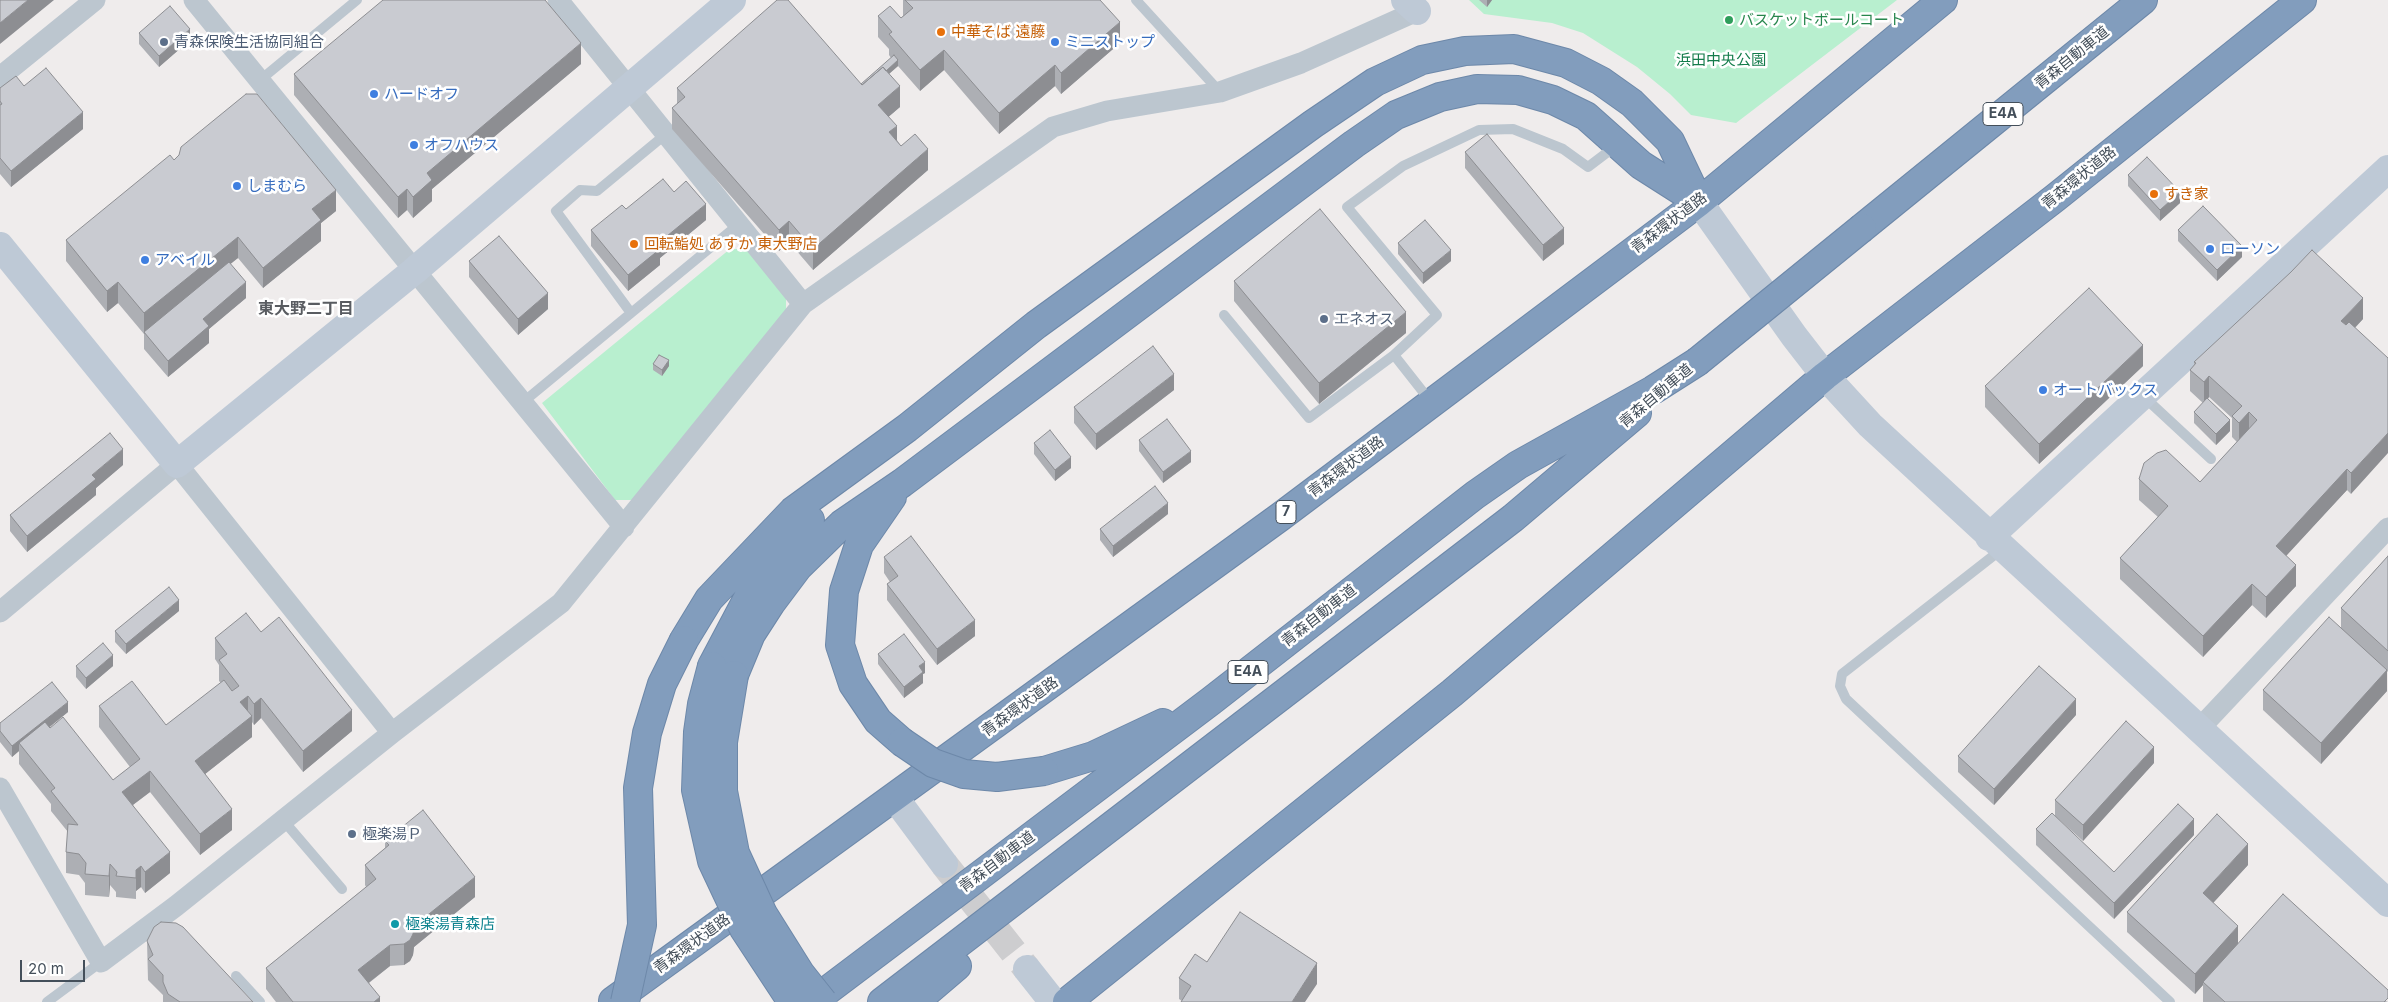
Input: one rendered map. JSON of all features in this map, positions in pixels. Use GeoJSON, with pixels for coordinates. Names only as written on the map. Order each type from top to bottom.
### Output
{"type":"FeatureCollection","features":[{"type":"Feature","properties":{"kind":"highway","name":"青森環状道路"},"geometry":{"type":"LineString","coordinates":[[612,1002],[1280,517],[1698,202],[1943,0]]}},
{"type":"Feature","properties":{"kind":"highway","name":"青森自動車道"},"geometry":{"type":"LineString","coordinates":[[882,1002],[1513,518],[1697,362],[2143,0]]}},
{"type":"Feature","properties":{"kind":"highway","name":"青森環状道路"},"geometry":{"type":"LineString","coordinates":[[1067,1002],[1452,693],[1825,376],[2055,198],[2302,0]]}},
{"type":"Feature","properties":{"kind":"highway"},"geometry":{"type":"LineString","coordinates":[[626,1002],[642,925],[638,788],[646,742],[662,684],[684,640],[709,599],[793,511],[907,428],[1036,325],[1313,124],[1375,82],[1422,60],[1466,51],[1514,49],[1566,63],[1601,80],[1632,103],[1670,141],[1698,202]]}},
{"type":"Feature","properties":{"kind":"highway"},"geometry":{"type":"LineString","coordinates":[[792,1002],[744,928],[712,861],[696,790],[698,732],[702,704],[723,671],[752,634],[770,603],[798,567],[842,524],[902,484],[1354,144],[1396,115],[1440,96],[1477,89],[1518,90],[1553,100],[1586,116],[1641,165],[1698,202]]}},
{"type":"Feature","properties":{"kind":"highway","name":"青森自動車道"},"geometry":{"type":"LineString","coordinates":[[812,1002],[1211,701],[1475,494],[1518,465],[1653,390],[1697,362]]}},
{"type":"Feature","properties":{"kind":"highway"},"geometry":{"type":"LineString","coordinates":[[823,1002],[800,973],[764,914],[735,853],[723,791],[723,671],[758,579],[794,536],[907,428]]}},
{"type":"Feature","properties":{"kind":"highway"},"geometry":{"type":"LineString","coordinates":[[902,484],[859,545],[844,591],[840,645],[853,684],[878,721],[902,742],[933,763],[964,774],[997,778],[1044,771],[1093,756],[1211,701]]}},
{"type":"Feature","properties":{"kind":"highway"},"geometry":{"type":"LineString","coordinates":[[915,1002],[1224,741]]}},
{"type":"Feature","properties":{"kind":"street"},"geometry":{"type":"LineString","coordinates":[[0,77],[95,0]]}},
{"type":"Feature","properties":{"kind":"street"},"geometry":{"type":"LineString","coordinates":[[194,0],[624,528]]}},
{"type":"Feature","properties":{"kind":"street"},"geometry":{"type":"LineString","coordinates":[[558,0],[803,304]]}},
{"type":"Feature","properties":{"kind":"street"},"geometry":{"type":"LineString","coordinates":[[0,612],[177,464],[414,271],[732,0]]}},
{"type":"Feature","properties":{"kind":"street"},"geometry":{"type":"LineString","coordinates":[[0,788],[101,962],[561,603],[624,528],[803,304],[1053,127],[1106,111],[1220,92],[1301,63],[1411,5]]}},
{"type":"Feature","properties":{"kind":"street"},"geometry":{"type":"LineString","coordinates":[[1996,543],[2142,396],[2388,169]]}},
{"type":"Feature","properties":{"kind":"street"},"geometry":{"type":"LineString","coordinates":[[1698,202],[1794,336],[1825,376],[1870,425],[2388,903]]}},
{"type":"Feature","properties":{"kind":"street"},"geometry":{"type":"LineString","coordinates":[[0,246],[392,733]]}},
{"type":"Feature","properties":{"kind":"street"},"geometry":{"type":"LineString","coordinates":[[2199,729],[2388,528]]}},
{"type":"Feature","properties":{"kind":"street"},"geometry":{"type":"LineString","coordinates":[[895,798],[944,864]]}},
{"type":"Feature","properties":{"kind":"street"},"geometry":{"type":"LineString","coordinates":[[1027,969],[1053,1002]]}},
{"type":"Feature","properties":{"kind":"lane"},"geometry":{"type":"LineString","coordinates":[[259,82],[357,0]]}},
{"type":"Feature","properties":{"kind":"lane"},"geometry":{"type":"LineString","coordinates":[[1136,0],[1220,92]]}},
{"type":"Feature","properties":{"kind":"lane"},"geometry":{"type":"LineString","coordinates":[[1224,315],[1309,418],[1394,355],[1437,315],[1347,207],[1403,166],[1479,130],[1513,129],[1563,149],[1588,167],[1617,144]]}},
{"type":"Feature","properties":{"kind":"lane"},"geometry":{"type":"LineString","coordinates":[[631,313],[556,211],[580,190],[597,191],[666,134]]}},
{"type":"Feature","properties":{"kind":"lane"},"geometry":{"type":"LineString","coordinates":[[522,403],[739,224]]}},
{"type":"Feature","properties":{"kind":"lane"},"geometry":{"type":"LineString","coordinates":[[1394,355],[1431,403]]}},
{"type":"Feature","properties":{"kind":"lane"},"geometry":{"type":"LineString","coordinates":[[2142,396],[2211,459]]}},
{"type":"Feature","properties":{"kind":"lane"},"geometry":{"type":"LineString","coordinates":[[1996,543],[1842,674],[1840,686],[1846,699],[2170,1002]]}},
{"type":"Feature","properties":{"kind":"lane"},"geometry":{"type":"LineString","coordinates":[[282,820],[342,889]]}},
{"type":"Feature","properties":{"kind":"lane"},"geometry":{"type":"LineString","coordinates":[[47,1002],[101,962]]}},
{"type":"Feature","properties":{"kind":"lane"},"geometry":{"type":"LineString","coordinates":[[236,976],[260,1002]]}},
{"type":"Feature","properties":{"kind":"green space","name":"浜田中央公園"},"geometry":{"type":"Polygon","coordinates":[[[1469,0],[1897,0],[1736,123],[1691,115],[1670,94],[1637,67],[1583,33],[1552,23],[1484,14],[1469,0]]]}},
{"type":"Feature","properties":{"kind":"green space"},"geometry":{"type":"Polygon","coordinates":[[[730,249],[748,249],[786,295],[786,310],[634,500],[615,500],[542,403],[730,249]]]}},
{"type":"Feature","properties":{"kind":"building"},"geometry":{"type":"Polygon","coordinates":[[[0,0],[28,0],[0,23],[0,0]]]}},
{"type":"Feature","properties":{"kind":"building"},"geometry":{"type":"Polygon","coordinates":[[[383,0],[545,0],[581,43],[427,173],[432,180],[413,197],[407,189],[398,197],[294,74],[383,0]]]}},
{"type":"Feature","properties":{"kind":"building"},"geometry":{"type":"Polygon","coordinates":[[[777,0],[788,0],[862,85],[883,67],[900,86],[878,105],[897,126],[889,132],[901,146],[915,134],[928,149],[813,249],[789,221],[779,230],[672,108],[685,97],[677,88],[777,0]]]}},
{"type":"Feature","properties":{"kind":"building"},"geometry":{"type":"Polygon","coordinates":[[[905,0],[1100,0],[1120,22],[1061,73],[1055,65],[999,113],[944,50],[920,70],[889,34],[892,32],[878,16],[890,6],[901,18],[913,8],[905,0]]]}},
{"type":"Feature","properties":{"kind":"building","name":"青森保険生活協同組合"},"geometry":{"type":"Polygon","coordinates":[[[170,6],[190,29],[159,56],[139,33],[170,6]]]}},
{"type":"Feature","properties":{"kind":"building"},"geometry":{"type":"Polygon","coordinates":[[[894,55],[898,60],[886,71],[883,67],[861,84],[894,55]]]}},
{"type":"Feature","properties":{"kind":"building"},"geometry":{"type":"Polygon","coordinates":[[[46,68],[83,112],[11,171],[0,158],[0,105],[2,104],[0,101],[0,88],[16,76],[24,86],[46,68]]]}},
{"type":"Feature","properties":{"kind":"building"},"geometry":{"type":"Polygon","coordinates":[[[246,94],[257,94],[336,190],[312,209],[321,220],[263,268],[238,237],[144,313],[118,282],[107,291],[66,240],[170,155],[174,160],[179,155],[181,147],[246,94]]]}},
{"type":"Feature","properties":{"kind":"building"},"geometry":{"type":"Polygon","coordinates":[[[1487,134],[1564,228],[1543,245],[1465,152],[1487,134]]]}},
{"type":"Feature","properties":{"kind":"building"},"geometry":{"type":"Polygon","coordinates":[[[2147,157],[2180,192],[2160,210],[2128,175],[2147,157]]]}},
{"type":"Feature","properties":{"kind":"building"},"geometry":{"type":"Polygon","coordinates":[[[663,179],[674,192],[686,181],[706,204],[656,245],[660,249],[628,275],[591,230],[622,205],[626,209],[663,179]]]}},
{"type":"Feature","properties":{"kind":"building","name":"ローソン"},"geometry":{"type":"Polygon","coordinates":[[[2203,206],[2242,246],[2217,270],[2178,230],[2203,206]]]}},
{"type":"Feature","properties":{"kind":"building"},"geometry":{"type":"Polygon","coordinates":[[[1320,209],[1406,312],[1319,383],[1234,281],[1320,209]]]}},
{"type":"Feature","properties":{"kind":"building"},"geometry":{"type":"Polygon","coordinates":[[[1425,220],[1451,250],[1423,273],[1398,243],[1425,220]]]}},
{"type":"Feature","properties":{"kind":"building"},"geometry":{"type":"Polygon","coordinates":[[[499,236],[548,293],[518,319],[469,261],[499,236]]]}},
{"type":"Feature","properties":{"kind":"building"},"geometry":{"type":"Polygon","coordinates":[[[2312,250],[2363,298],[2341,321],[2346,325],[2349,322],[2388,358],[2388,433],[2351,473],[2347,469],[2276,546],[2296,565],[2266,597],[2252,584],[2203,636],[2120,558],[2168,506],[2139,479],[2144,463],[2157,453],[2166,450],[2200,482],[2257,420],[2249,412],[2239,423],[2232,416],[2242,406],[2209,376],[2204,382],[2190,370],[2196,363],[2194,362],[2312,250]]]}},
{"type":"Feature","properties":{"kind":"building"},"geometry":{"type":"Polygon","coordinates":[[[229,262],[246,282],[203,319],[209,326],[168,361],[144,332],[229,262]]]}},
{"type":"Feature","properties":{"kind":"building"},"geometry":{"type":"Polygon","coordinates":[[[2089,288],[2143,345],[2039,444],[1985,386],[2089,288]]]}},
{"type":"Feature","properties":{"kind":"building"},"geometry":{"type":"Polygon","coordinates":[[[1153,346],[1174,374],[1096,434],[1074,407],[1153,346]]]}},
{"type":"Feature","properties":{"kind":"building"},"geometry":{"type":"Polygon","coordinates":[[[659,355],[669,360],[662,370],[653,364],[659,355]]]}},
{"type":"Feature","properties":{"kind":"building"},"geometry":{"type":"Polygon","coordinates":[[[2207,398],[2230,420],[2216,434],[2194,412],[2207,398]]]}},
{"type":"Feature","properties":{"kind":"building"},"geometry":{"type":"Polygon","coordinates":[[[1167,419],[1191,451],[1163,472],[1139,440],[1167,419]]]}},
{"type":"Feature","properties":{"kind":"building"},"geometry":{"type":"Polygon","coordinates":[[[1050,430],[1071,457],[1055,470],[1034,443],[1050,430]]]}},
{"type":"Feature","properties":{"kind":"building"},"geometry":{"type":"Polygon","coordinates":[[[110,433],[123,449],[92,475],[96,479],[27,536],[10,515],[110,433]]]}},
{"type":"Feature","properties":{"kind":"building"},"geometry":{"type":"Polygon","coordinates":[[[1155,486],[1168,503],[1113,546],[1100,529],[1155,486]]]}},
{"type":"Feature","properties":{"kind":"building"},"geometry":{"type":"Polygon","coordinates":[[[911,536],[975,620],[937,649],[887,584],[898,576],[884,557],[911,536]]]}},
{"type":"Feature","properties":{"kind":"building"},"geometry":{"type":"Polygon","coordinates":[[[2388,556],[2388,651],[2341,608],[2388,556]]]}},
{"type":"Feature","properties":{"kind":"building"},"geometry":{"type":"Polygon","coordinates":[[[169,587],[179,600],[126,644],[115,631],[169,587]]]}},
{"type":"Feature","properties":{"kind":"building"},"geometry":{"type":"Polygon","coordinates":[[[246,613],[261,632],[279,617],[352,710],[303,751],[261,698],[254,704],[248,696],[240,702],[252,716],[195,761],[232,809],[200,834],[150,771],[122,792],[170,852],[145,872],[141,866],[136,870],[136,878],[116,876],[117,872],[110,864],[109,876],[85,874],[86,863],[79,854],[66,852],[68,824],[78,825],[51,791],[55,788],[19,743],[45,722],[50,728],[63,717],[113,780],[140,759],[99,706],[132,681],[166,725],[224,680],[232,691],[239,686],[219,660],[227,654],[215,638],[246,613]]]}},
{"type":"Feature","properties":{"kind":"building"},"geometry":{"type":"Polygon","coordinates":[[[2329,617],[2387,670],[2321,743],[2263,690],[2329,617]]]}},
{"type":"Feature","properties":{"kind":"building"},"geometry":{"type":"Polygon","coordinates":[[[904,634],[925,662],[919,666],[923,672],[904,687],[878,654],[904,634]]]}},
{"type":"Feature","properties":{"kind":"building"},"geometry":{"type":"Polygon","coordinates":[[[103,643],[113,655],[86,678],[76,666],[103,643]]]}},
{"type":"Feature","properties":{"kind":"building"},"geometry":{"type":"Polygon","coordinates":[[[2039,666],[2076,699],[1994,789],[1958,756],[2039,666]]]}},
{"type":"Feature","properties":{"kind":"building"},"geometry":{"type":"Polygon","coordinates":[[[52,682],[68,702],[12,746],[0,731],[0,723],[52,682]]]}},
{"type":"Feature","properties":{"kind":"building"},"geometry":{"type":"Polygon","coordinates":[[[2126,721],[2154,747],[2083,825],[2055,800],[2126,721]]]}},
{"type":"Feature","properties":{"kind":"building"},"geometry":{"type":"Polygon","coordinates":[[[2178,804],[2194,819],[2114,903],[2036,829],[2052,813],[2114,872],[2178,804]]]}},
{"type":"Feature","properties":{"kind":"building","name":"極楽湯青森店"},"geometry":{"type":"Polygon","coordinates":[[[423,810],[475,877],[414,926],[410,940],[404,944],[390,945],[358,970],[380,997],[374,1002],[293,1002],[266,968],[376,879],[365,865],[389,845],[385,841],[423,810]]]}},
{"type":"Feature","properties":{"kind":"building"},"geometry":{"type":"Polygon","coordinates":[[[2217,814],[2248,844],[2203,893],[2238,926],[2195,974],[2127,912],[2217,814]]]}},
{"type":"Feature","properties":{"kind":"building"},"geometry":{"type":"Polygon","coordinates":[[[2283,894],[2388,990],[2388,998],[2384,1002],[2225,1002],[2203,982],[2283,894]]]}},
{"type":"Feature","properties":{"kind":"building"},"geometry":{"type":"Polygon","coordinates":[[[1240,912],[1317,963],[1292,1002],[1181,1002],[1191,986],[1179,978],[1195,954],[1207,962],[1240,912]]]}},
{"type":"Feature","properties":{"kind":"building"},"geometry":{"type":"Polygon","coordinates":[[[161,922],[176,923],[183,927],[253,1002],[180,1002],[168,994],[163,982],[163,975],[148,959],[153,955],[147,941],[154,927],[161,922]]]}},
{"type":"Feature","properties":{"kind":"tunnel"},"geometry":{"type":"LineString","coordinates":[[944,864],[1027,969]]}},
{"type":"Feature","properties":{"kind":"place","name":"バスケットボールコート"},"geometry":{"type":"Point","coordinates":[1729,20]}},
{"type":"Feature","properties":{"kind":"place","name":"中華そば 遠藤"},"geometry":{"type":"Point","coordinates":[941,32]}},
{"type":"Feature","properties":{"kind":"place","name":"青森保険生活協同組合"},"geometry":{"type":"Point","coordinates":[164,42]}},
{"type":"Feature","properties":{"kind":"place","name":"ミニストップ"},"geometry":{"type":"Point","coordinates":[1055,42]}},
{"type":"Feature","properties":{"kind":"place","name":"ハードオフ"},"geometry":{"type":"Point","coordinates":[374,94]}},
{"type":"Feature","properties":{"kind":"place","name":"オフハウス"},"geometry":{"type":"Point","coordinates":[414,145]}},
{"type":"Feature","properties":{"kind":"place","name":"しまむら"},"geometry":{"type":"Point","coordinates":[237,186]}},
{"type":"Feature","properties":{"kind":"place","name":"すき家"},"geometry":{"type":"Point","coordinates":[2154,194]}},
{"type":"Feature","properties":{"kind":"place","name":"回転鮨処 あすか 東大野店"},"geometry":{"type":"Point","coordinates":[634,244]}},
{"type":"Feature","properties":{"kind":"place","name":"ローソン"},"geometry":{"type":"Point","coordinates":[2210,249]}},
{"type":"Feature","properties":{"kind":"place","name":"アベイル"},"geometry":{"type":"Point","coordinates":[145,260]}},
{"type":"Feature","properties":{"kind":"place","name":"エネオス"},"geometry":{"type":"Point","coordinates":[1324,319]}},
{"type":"Feature","properties":{"kind":"place","name":"オートバックス"},"geometry":{"type":"Point","coordinates":[2043,390]}},
{"type":"Feature","properties":{"kind":"place","name":"極楽湯Ｐ"},"geometry":{"type":"Point","coordinates":[352,834]}},
{"type":"Feature","properties":{"kind":"place","name":"極楽湯青森店"},"geometry":{"type":"Point","coordinates":[395,924]}},
{"type":"Feature","properties":{"kind":"district","name":"東大野二丁目"},"geometry":{"type":"Point","coordinates":[306,309]}}]}
